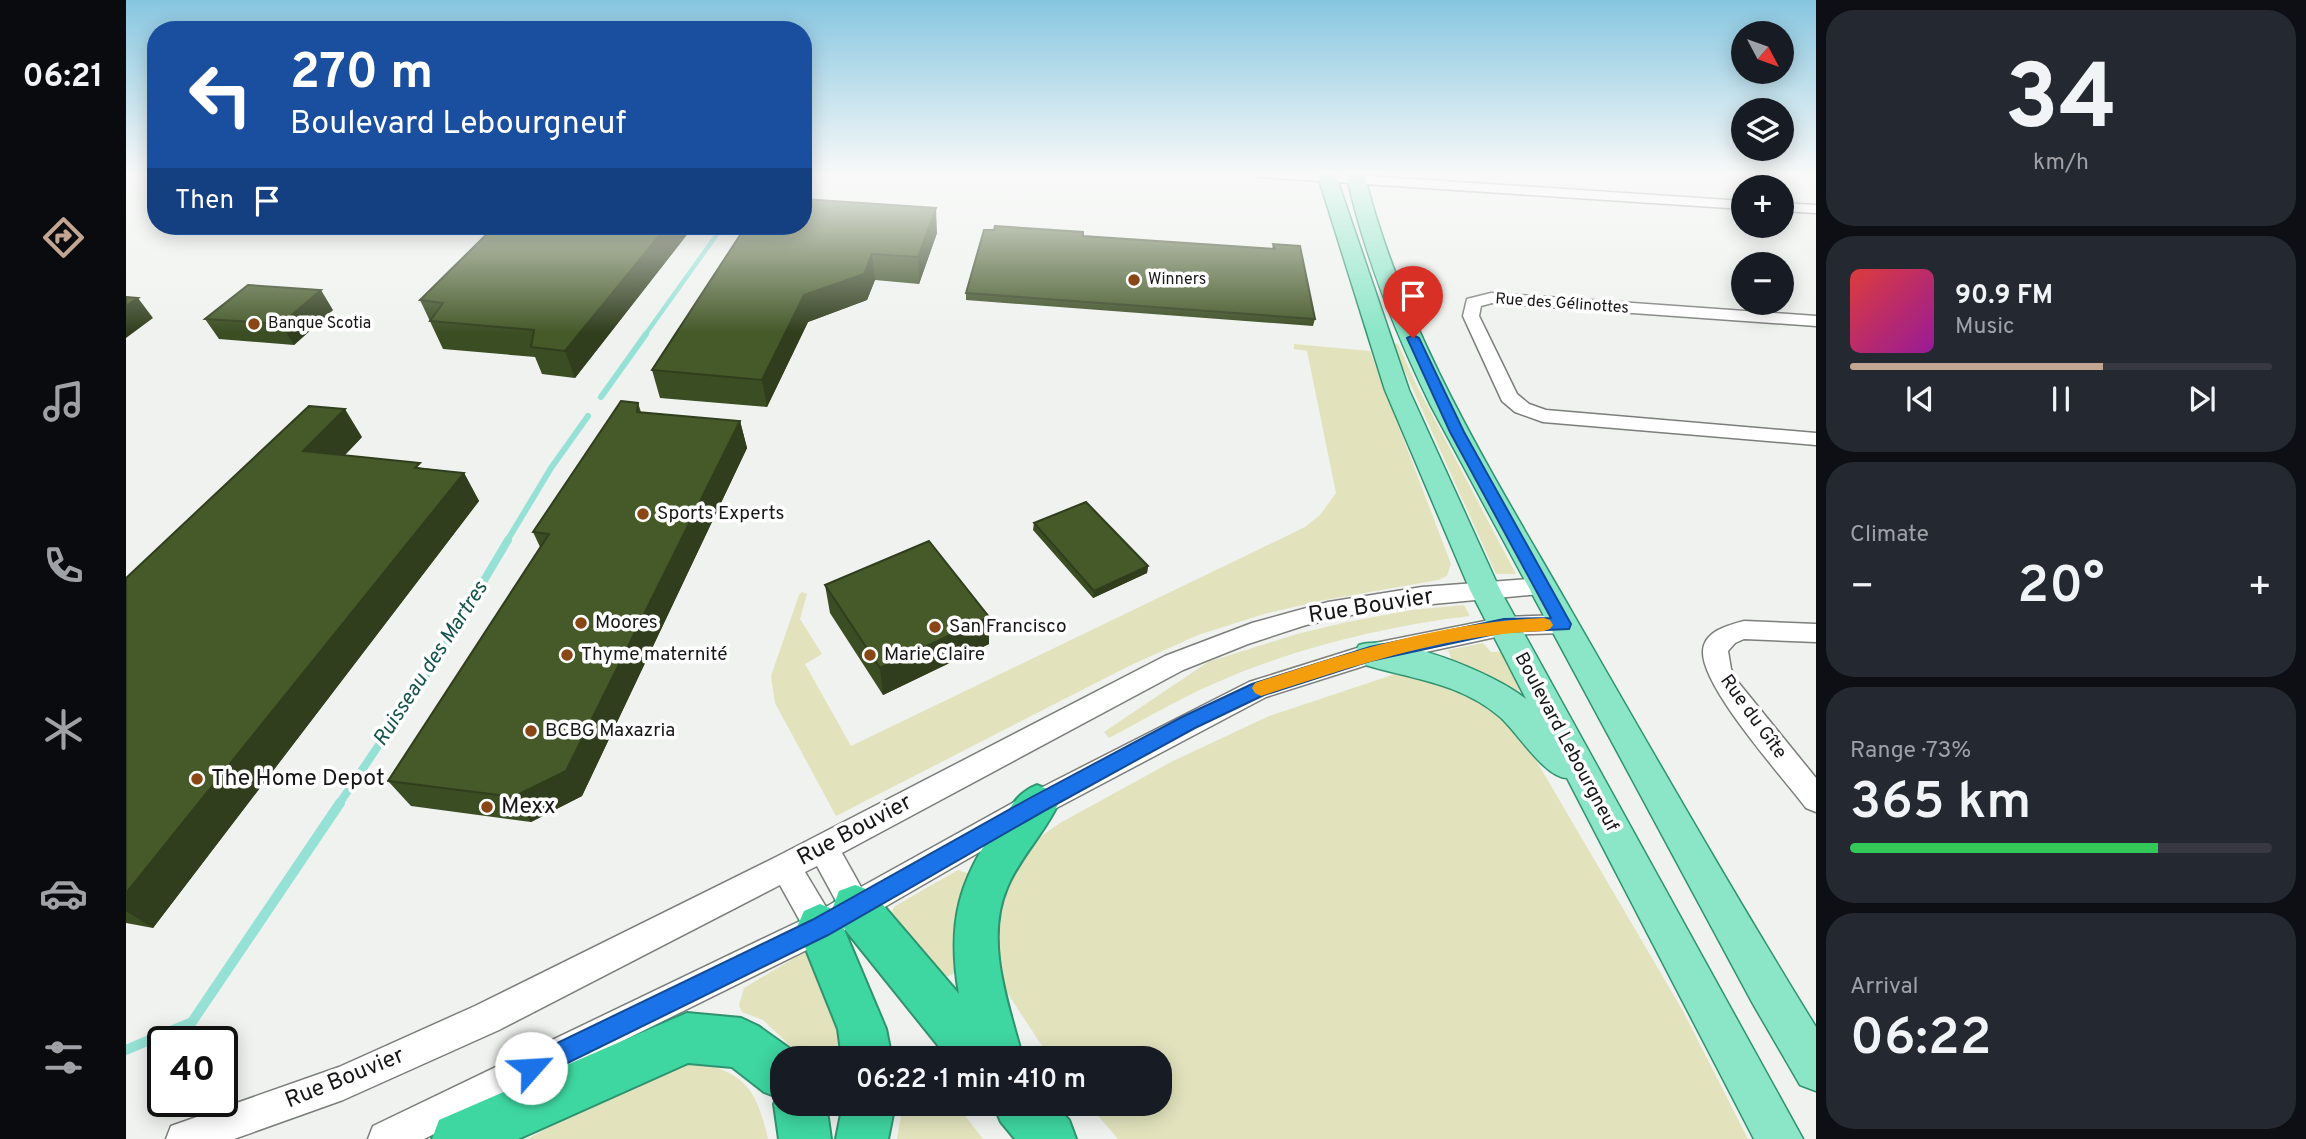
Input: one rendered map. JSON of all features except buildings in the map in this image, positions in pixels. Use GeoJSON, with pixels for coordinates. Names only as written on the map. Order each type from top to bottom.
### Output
{"type":"FeatureCollection","features":[{"type":"Feature","properties":{"kind":"highway"},"geometry":{"type":"LineString","coordinates":[[995,1046],[980,981],[974,933],[986,885],[1037,804]]}},
{"type":"Feature","properties":{"kind":"highway"},"geometry":{"type":"LineString","coordinates":[[838,917],[865,1046]]}},
{"type":"Feature","properties":{"kind":"highway"},"geometry":{"type":"LineString","coordinates":[[838,917],[968,1046]]}},
{"type":"Feature","properties":{"kind":"highway"},"geometry":{"type":"LineString","coordinates":[[458,1139],[687,1038],[741,1042],[770,1065]]}},
{"type":"Feature","properties":{"kind":"highway"},"geometry":{"type":"LineString","coordinates":[[802,1116],[805,1139]]}},
{"type":"Feature","properties":{"kind":"highway"},"geometry":{"type":"LineString","coordinates":[[862,1139],[867,1116]]}},
{"type":"Feature","properties":{"kind":"highway"},"geometry":{"type":"LineString","coordinates":[[1030,1116],[1050,1139]]}},
{"type":"Feature","properties":{"kind":"main road","name":"Boulevard Lebourgneuf"},"geometry":{"type":"LineString","coordinates":[[1342,226],[1397,390],[1485,590],[1779,1139]]}},
{"type":"Feature","properties":{"kind":"main road"},"geometry":{"type":"LineString","coordinates":[[1368,226],[1396,304],[1457,432],[1816,1069]]}},
{"type":"Feature","properties":{"kind":"main road"},"geometry":{"type":"LineString","coordinates":[[1370,654],[1436,667],[1476,683],[1511,707],[1591,792]]}},
{"type":"Feature","properties":{"kind":"street","name":"Rue des Gélinottes"},"geometry":{"type":"LineString","coordinates":[[1816,321],[1491,298],[1474,303],[1471,309],[1471,316],[1509,397],[1522,408],[1543,416],[1816,439]]}},
{"type":"Feature","properties":{"kind":"street","name":"Rue Bouvier"},"geometry":{"type":"LineString","coordinates":[[184,1139],[343,1083],[487,1018],[823,848],[1174,663],[1230,640],[1351,606],[1485,590],[1542,587]]}},
{"type":"Feature","properties":{"kind":"street","name":"Rue Bouvier"},"geometry":{"type":"LineString","coordinates":[[386,1139],[838,917],[1037,804],[1258,689],[1370,654],[1504,626],[1563,624]]}},
{"type":"Feature","properties":{"kind":"street","name":"Rue du Gîte"},"geometry":{"type":"LineString","coordinates":[[1816,633],[1744,630],[1726,636],[1715,649],[1718,670],[1729,689],[1816,799]]}},
{"type":"Feature","properties":{"kind":"street"},"geometry":{"type":"LineString","coordinates":[[823,848],[838,917]]}},
{"type":"Feature","properties":{"kind":"street"},"geometry":{"type":"LineString","coordinates":[[786,867],[838,917]]}},
{"type":"Feature","properties":{"kind":"green space"},"geometry":{"type":"Polygon","coordinates":[[[1392,343],[1398,344],[1417,386],[1516,574],[1496,574],[1392,343]]]}},
{"type":"Feature","properties":{"kind":"green space"},"geometry":{"type":"Polygon","coordinates":[[[1294,344],[1370,351],[1451,564],[1447,576],[1264,614],[1198,635],[1131,665],[836,816],[775,703],[771,676],[799,595],[802,592],[807,594],[800,619],[822,654],[805,664],[851,746],[1305,527],[1320,515],[1336,493],[1307,351],[1294,349],[1294,344]]]}},
{"type":"Feature","properties":{"kind":"green space"},"geometry":{"type":"Polygon","coordinates":[[[1464,605],[1470,616],[1368,634],[1300,651],[1204,688],[1109,738],[1104,732],[1208,662],[1297,634],[1347,622],[1412,610],[1464,605]]]}},
{"type":"Feature","properties":{"kind":"green space"},"geometry":{"type":"Polygon","coordinates":[[[1483,643],[1491,652],[1505,652],[1523,689],[1511,692],[1490,678],[1452,661],[1448,650],[1483,643]]]}},
{"type":"Feature","properties":{"kind":"green space"},"geometry":{"type":"Polygon","coordinates":[[[1395,674],[1416,676],[1454,687],[1487,706],[1502,719],[1530,750],[1683,1011],[1748,1139],[1118,1139],[1098,1116],[1172,1116],[1172,1046],[1042,1046],[1006,991],[996,955],[995,921],[1000,893],[1027,846],[1060,823],[1171,762],[1269,716],[1395,674]]]}},
{"type":"Feature","properties":{"kind":"green space"},"geometry":{"type":"Polygon","coordinates":[[[958,870],[967,873],[973,881],[956,972],[949,976],[937,976],[893,917],[892,911],[895,906],[958,870]]]}},
{"type":"Feature","properties":{"kind":"green space"},"geometry":{"type":"Polygon","coordinates":[[[806,951],[845,1032],[848,1046],[790,1046],[763,1020],[742,1012],[739,1005],[744,988],[806,951]]]}},
{"type":"Feature","properties":{"kind":"green space"},"geometry":{"type":"Polygon","coordinates":[[[689,1061],[722,1070],[744,1084],[758,1106],[768,1139],[527,1139],[638,1080],[689,1061]]]}},
{"type":"Feature","properties":{"kind":"green space"},"geometry":{"type":"Polygon","coordinates":[[[901,1116],[965,1116],[983,1139],[897,1139],[901,1116]]]}},
{"type":"Feature","properties":{"kind":"waterway","name":"Ruisseau des Martres"},"geometry":{"type":"LineString","coordinates":[[645,335],[717,235]]}},
{"type":"Feature","properties":{"kind":"waterway","name":"Ruisseau des Martres"},"geometry":{"type":"LineString","coordinates":[[601,397],[646,334]]}},
{"type":"Feature","properties":{"kind":"waterway","name":"Ruisseau des Martres"},"geometry":{"type":"LineString","coordinates":[[507,541],[551,468],[588,416]]}},
{"type":"Feature","properties":{"kind":"waterway","name":"Ruisseau des Martres"},"geometry":{"type":"LineString","coordinates":[[339,804],[439,656],[508,540]]}},
{"type":"Feature","properties":{"kind":"waterway","name":"Ruisseau des Martres"},"geometry":{"type":"LineString","coordinates":[[126,1050],[192,1022],[340,803]]}},
{"type":"Feature","properties":{"kind":"slow traffic"},"geometry":{"type":"LineString","coordinates":[[1261,688],[1370,654],[1504,626],[1544,625]]}},
{"type":"Feature","properties":{"kind":"place","name":"Winners"},"geometry":{"type":"Point","coordinates":[1134,280]}},
{"type":"Feature","properties":{"kind":"place","name":"Banque Scotia"},"geometry":{"type":"Point","coordinates":[254,324]}},
{"type":"Feature","properties":{"kind":"place","name":"Sports Experts"},"geometry":{"type":"Point","coordinates":[643,514]}},
{"type":"Feature","properties":{"kind":"place","name":"Moores"},"geometry":{"type":"Point","coordinates":[581,623]}},
{"type":"Feature","properties":{"kind":"place","name":"San Francisco"},"geometry":{"type":"Point","coordinates":[935,627]}},
{"type":"Feature","properties":{"kind":"place","name":"Thyme maternité"},"geometry":{"type":"Point","coordinates":[567,655]}},
{"type":"Feature","properties":{"kind":"place","name":"Marie Claire"},"geometry":{"type":"Point","coordinates":[870,655]}},
{"type":"Feature","properties":{"kind":"place","name":"BCBG Maxazria"},"geometry":{"type":"Point","coordinates":[531,731]}},
{"type":"Feature","properties":{"kind":"place","name":"The Home Depot"},"geometry":{"type":"Point","coordinates":[197,779]}},
{"type":"Feature","properties":{"kind":"place","name":"Mexx"},"geometry":{"type":"Point","coordinates":[487,807]}},
{"type":"Feature","properties":{"kind":"route"},"geometry":{"type":"LineString","coordinates":[[531,1068],[820,927],[1037,804],[1258,689],[1370,654],[1504,626],[1563,624],[1457,432],[1413,338]]}}]}
